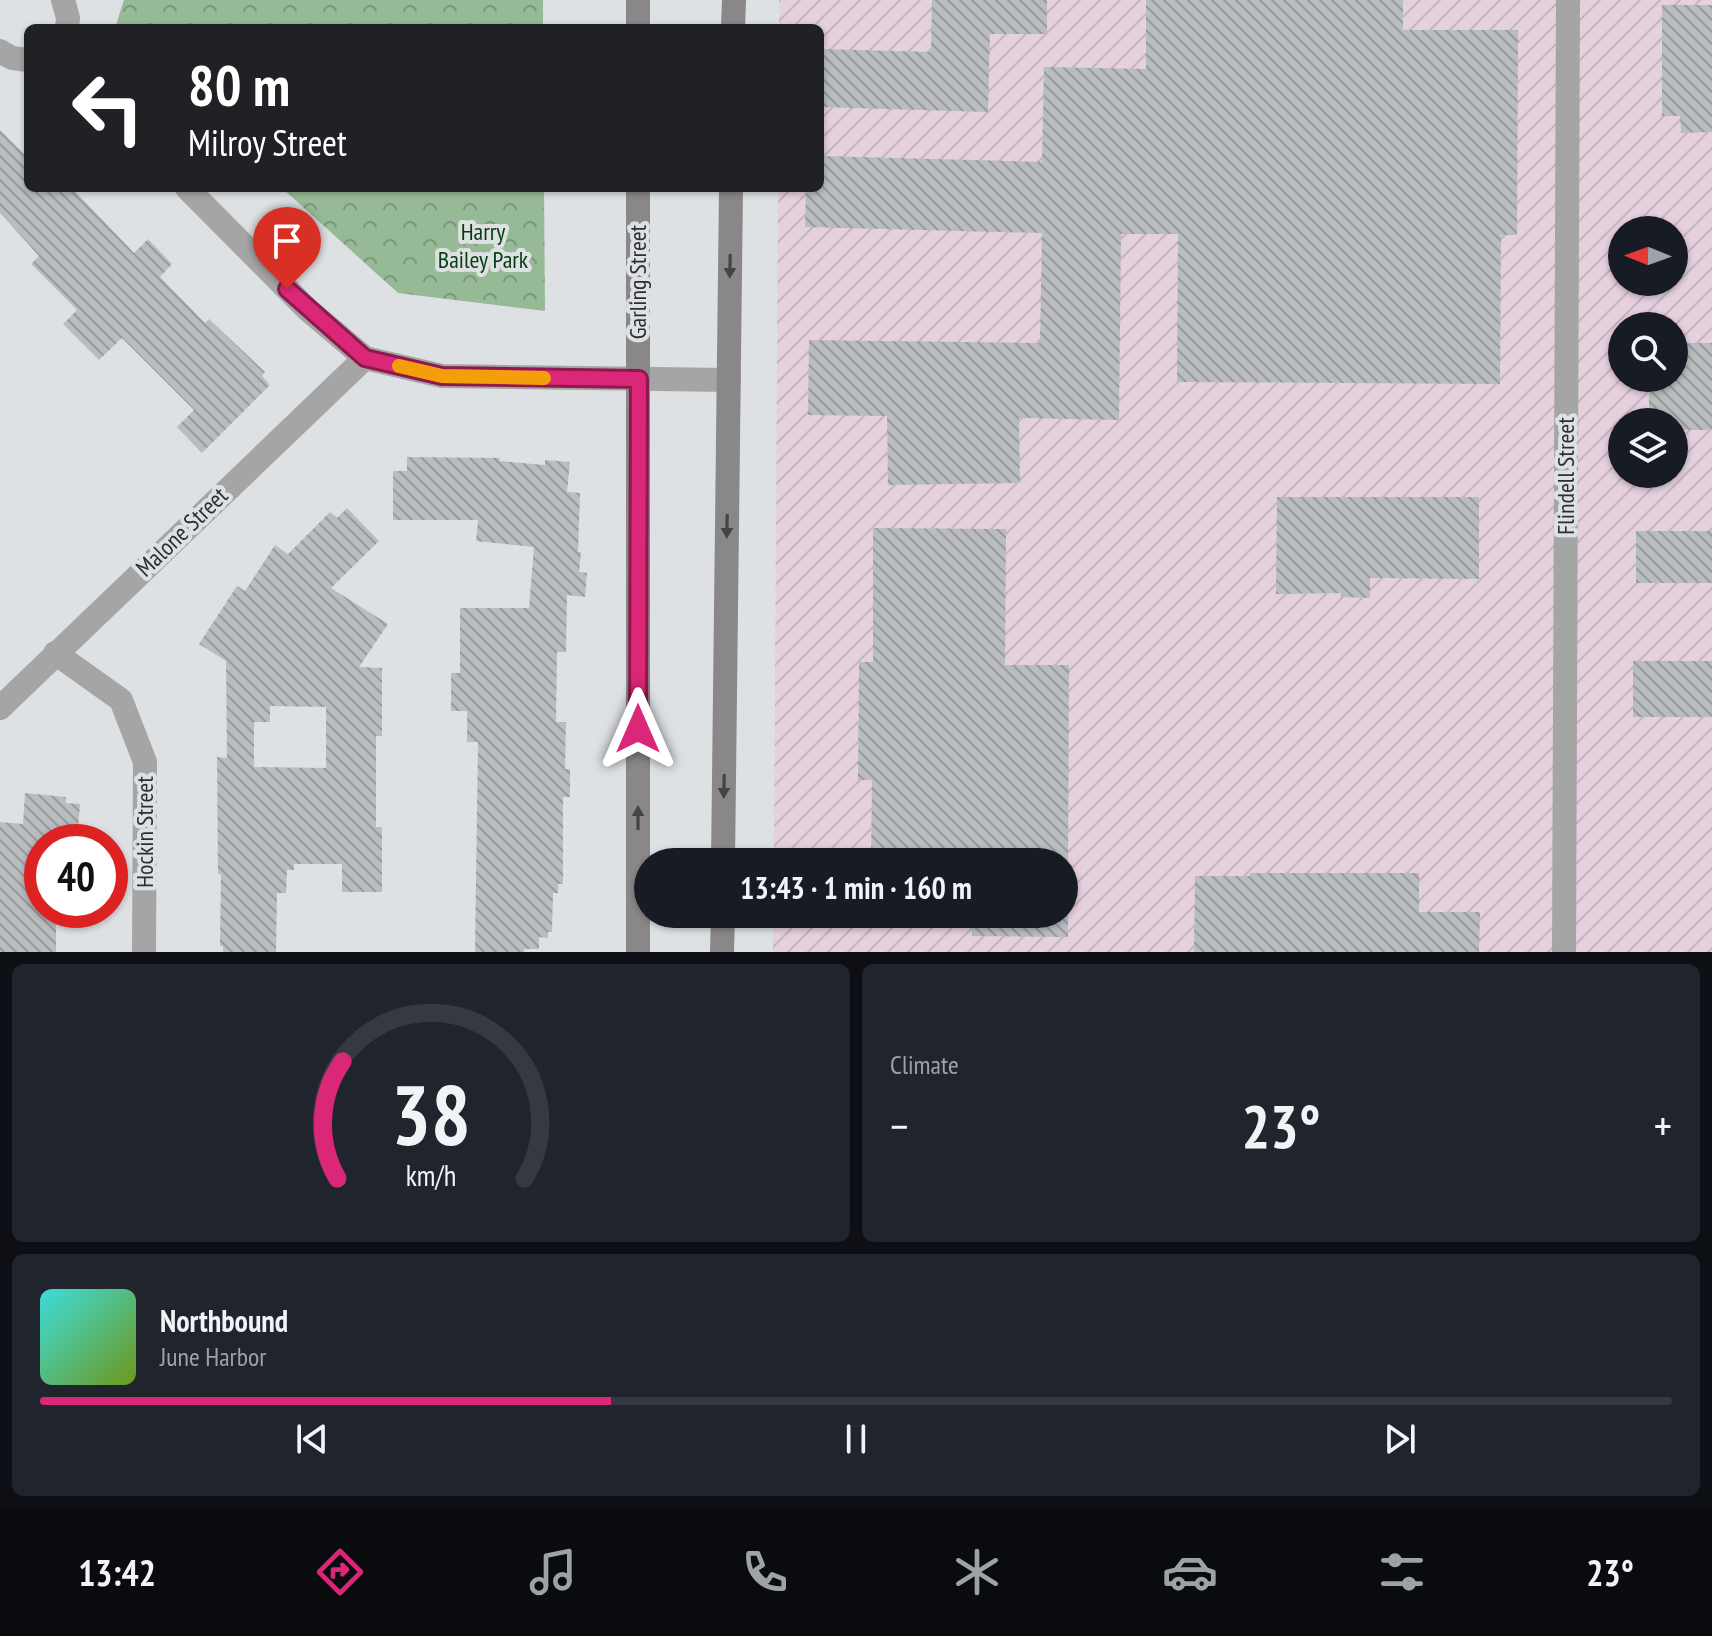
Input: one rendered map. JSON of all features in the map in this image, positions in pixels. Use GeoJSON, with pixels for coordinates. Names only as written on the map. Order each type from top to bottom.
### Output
{"type":"FeatureCollection","features":[{"type":"Feature","properties":{"kind":"street"},"geometry":{"type":"LineString","coordinates":[[63,0],[67,24]]}},
{"type":"Feature","properties":{"kind":"street"},"geometry":{"type":"LineString","coordinates":[[638,0],[638,24]]}},
{"type":"Feature","properties":{"kind":"street"},"geometry":{"type":"LineString","coordinates":[[733,24],[734,0]]}},
{"type":"Feature","properties":{"kind":"street","name":"Flindell Street"},"geometry":{"type":"LineString","coordinates":[[1564,952],[1568,0]]}},
{"type":"Feature","properties":{"kind":"street"},"geometry":{"type":"LineString","coordinates":[[0,51],[12,58],[24,60]]}},
{"type":"Feature","properties":{"kind":"street"},"geometry":{"type":"LineString","coordinates":[[191,192],[307,309],[365,358],[442,376],[729,380]]}},
{"type":"Feature","properties":{"kind":"street","name":"Garling Street"},"geometry":{"type":"LineString","coordinates":[[638,192],[638,952]]}},
{"type":"Feature","properties":{"kind":"street"},"geometry":{"type":"LineString","coordinates":[[723,848],[731,192]]}},
{"type":"Feature","properties":{"kind":"street","name":"Malone Street"},"geometry":{"type":"LineString","coordinates":[[0,708],[365,358]]}},
{"type":"Feature","properties":{"kind":"street","name":"Hockin Street"},"geometry":{"type":"LineString","coordinates":[[55,653],[121,700],[145,762],[144,952]]}},
{"type":"Feature","properties":{"kind":"street"},"geometry":{"type":"LineString","coordinates":[[722,952],[723,928]]}},
{"type":"Feature","properties":{"kind":"shaded area"},"geometry":{"type":"Polygon","coordinates":[[[779,0],[1712,0],[1712,952],[773,952],[773,928],[1078,928],[1078,848],[774,848],[778,192],[824,192],[824,24],[779,24],[779,0]]]}},
{"type":"Feature","properties":{"kind":"green space"},"geometry":{"type":"Polygon","coordinates":[[[124,0],[543,0],[543,24],[116,24],[124,0]]]}},
{"type":"Feature","properties":{"kind":"green space","name":"Harry Bailey Park"},"geometry":{"type":"Polygon","coordinates":[[[286,192],[544,192],[545,311],[398,293],[286,192]]]}},
{"type":"Feature","properties":{"kind":"building"},"geometry":{"type":"Polygon","coordinates":[[[932,0],[1047,0],[1047,34],[990,34],[988,112],[824,107],[824,49],[931,52],[932,0]]]}},
{"type":"Feature","properties":{"kind":"building"},"geometry":{"type":"Polygon","coordinates":[[[1146,0],[1403,0],[1403,30],[1518,30],[1517,235],[1501,235],[1500,384],[1177,382],[1178,234],[1121,234],[1119,420],[1019,418],[1020,483],[888,485],[887,416],[808,415],[809,340],[1040,343],[1042,233],[805,227],[806,192],[824,192],[824,156],[1042,162],[1044,67],[1146,69],[1146,0]]]}},
{"type":"Feature","properties":{"kind":"building"},"geometry":{"type":"Polygon","coordinates":[[[1662,5],[1712,5],[1712,132],[1681,133],[1680,116],[1662,116],[1662,5]]]}},
{"type":"Feature","properties":{"kind":"building"},"geometry":{"type":"Polygon","coordinates":[[[0,130],[24,154],[24,192],[76,192],[134,253],[148,239],[172,264],[160,277],[205,323],[209,319],[265,372],[262,376],[270,385],[202,453],[177,427],[194,410],[122,338],[99,360],[63,324],[77,310],[31,264],[39,256],[0,213],[0,130]]]}},
{"type":"Feature","properties":{"kind":"building"},"geometry":{"type":"Polygon","coordinates":[[[1688,343],[1712,343],[1712,430],[1688,430],[1688,408],[1649,408],[1649,392],[1688,392],[1688,343]]]}},
{"type":"Feature","properties":{"kind":"building"},"geometry":{"type":"Polygon","coordinates":[[[407,457],[500,458],[499,461],[545,465],[545,460],[570,462],[567,492],[580,493],[578,552],[581,552],[579,572],[587,573],[585,597],[567,595],[566,652],[557,652],[556,722],[566,722],[565,769],[570,769],[570,797],[563,797],[563,884],[558,884],[558,893],[553,893],[552,932],[548,932],[548,938],[539,937],[539,949],[475,952],[478,742],[467,742],[467,711],[451,711],[451,673],[460,673],[460,608],[529,608],[534,547],[476,541],[478,520],[393,520],[393,471],[407,471],[407,457]]]}},
{"type":"Feature","properties":{"kind":"building"},"geometry":{"type":"Polygon","coordinates":[[[1277,497],[1479,497],[1479,579],[1370,578],[1370,598],[1341,597],[1341,593],[1276,594],[1277,497]]]}},
{"type":"Feature","properties":{"kind":"building"},"geometry":{"type":"Polygon","coordinates":[[[347,508],[379,541],[331,588],[388,624],[359,667],[382,668],[382,736],[376,736],[376,827],[382,827],[382,892],[342,892],[342,864],[294,864],[294,870],[287,870],[286,893],[277,893],[276,952],[223,952],[223,946],[220,946],[217,757],[227,758],[226,661],[199,644],[237,586],[245,591],[275,545],[288,554],[330,512],[337,518],[347,508]],[[270,706],[270,722],[254,722],[254,767],[326,768],[326,707],[270,706]]]}},
{"type":"Feature","properties":{"kind":"building"},"geometry":{"type":"Polygon","coordinates":[[[873,528],[1006,529],[1005,665],[1069,665],[1068,848],[871,848],[872,780],[858,780],[859,662],[873,662],[873,528]]]}},
{"type":"Feature","properties":{"kind":"building"},"geometry":{"type":"Polygon","coordinates":[[[1636,531],[1712,531],[1712,583],[1636,583],[1636,531]]]}},
{"type":"Feature","properties":{"kind":"building"},"geometry":{"type":"Polygon","coordinates":[[[1633,661],[1712,661],[1712,717],[1633,717],[1633,661]]]}},
{"type":"Feature","properties":{"kind":"building"},"geometry":{"type":"Polygon","coordinates":[[[25,793],[66,797],[66,803],[80,804],[78,824],[24,824],[24,928],[56,928],[56,952],[0,952],[0,822],[23,824],[25,793]]]}},
{"type":"Feature","properties":{"kind":"building"},"geometry":{"type":"Polygon","coordinates":[[[1250,873],[1419,873],[1419,912],[1480,912],[1479,952],[1194,952],[1195,876],[1250,876],[1250,873]]]}},
{"type":"Feature","properties":{"kind":"building"},"geometry":{"type":"Polygon","coordinates":[[[972,928],[1068,928],[1068,937],[972,936],[972,928]]]}},
{"type":"Feature","properties":{"kind":"slow traffic"},"geometry":{"type":"LineString","coordinates":[[399,366],[442,376],[544,378]]}},
{"type":"Feature","properties":{"kind":"route"},"geometry":{"type":"LineString","coordinates":[[287,289],[365,358],[442,376],[639,379],[638,729]]}}]}
